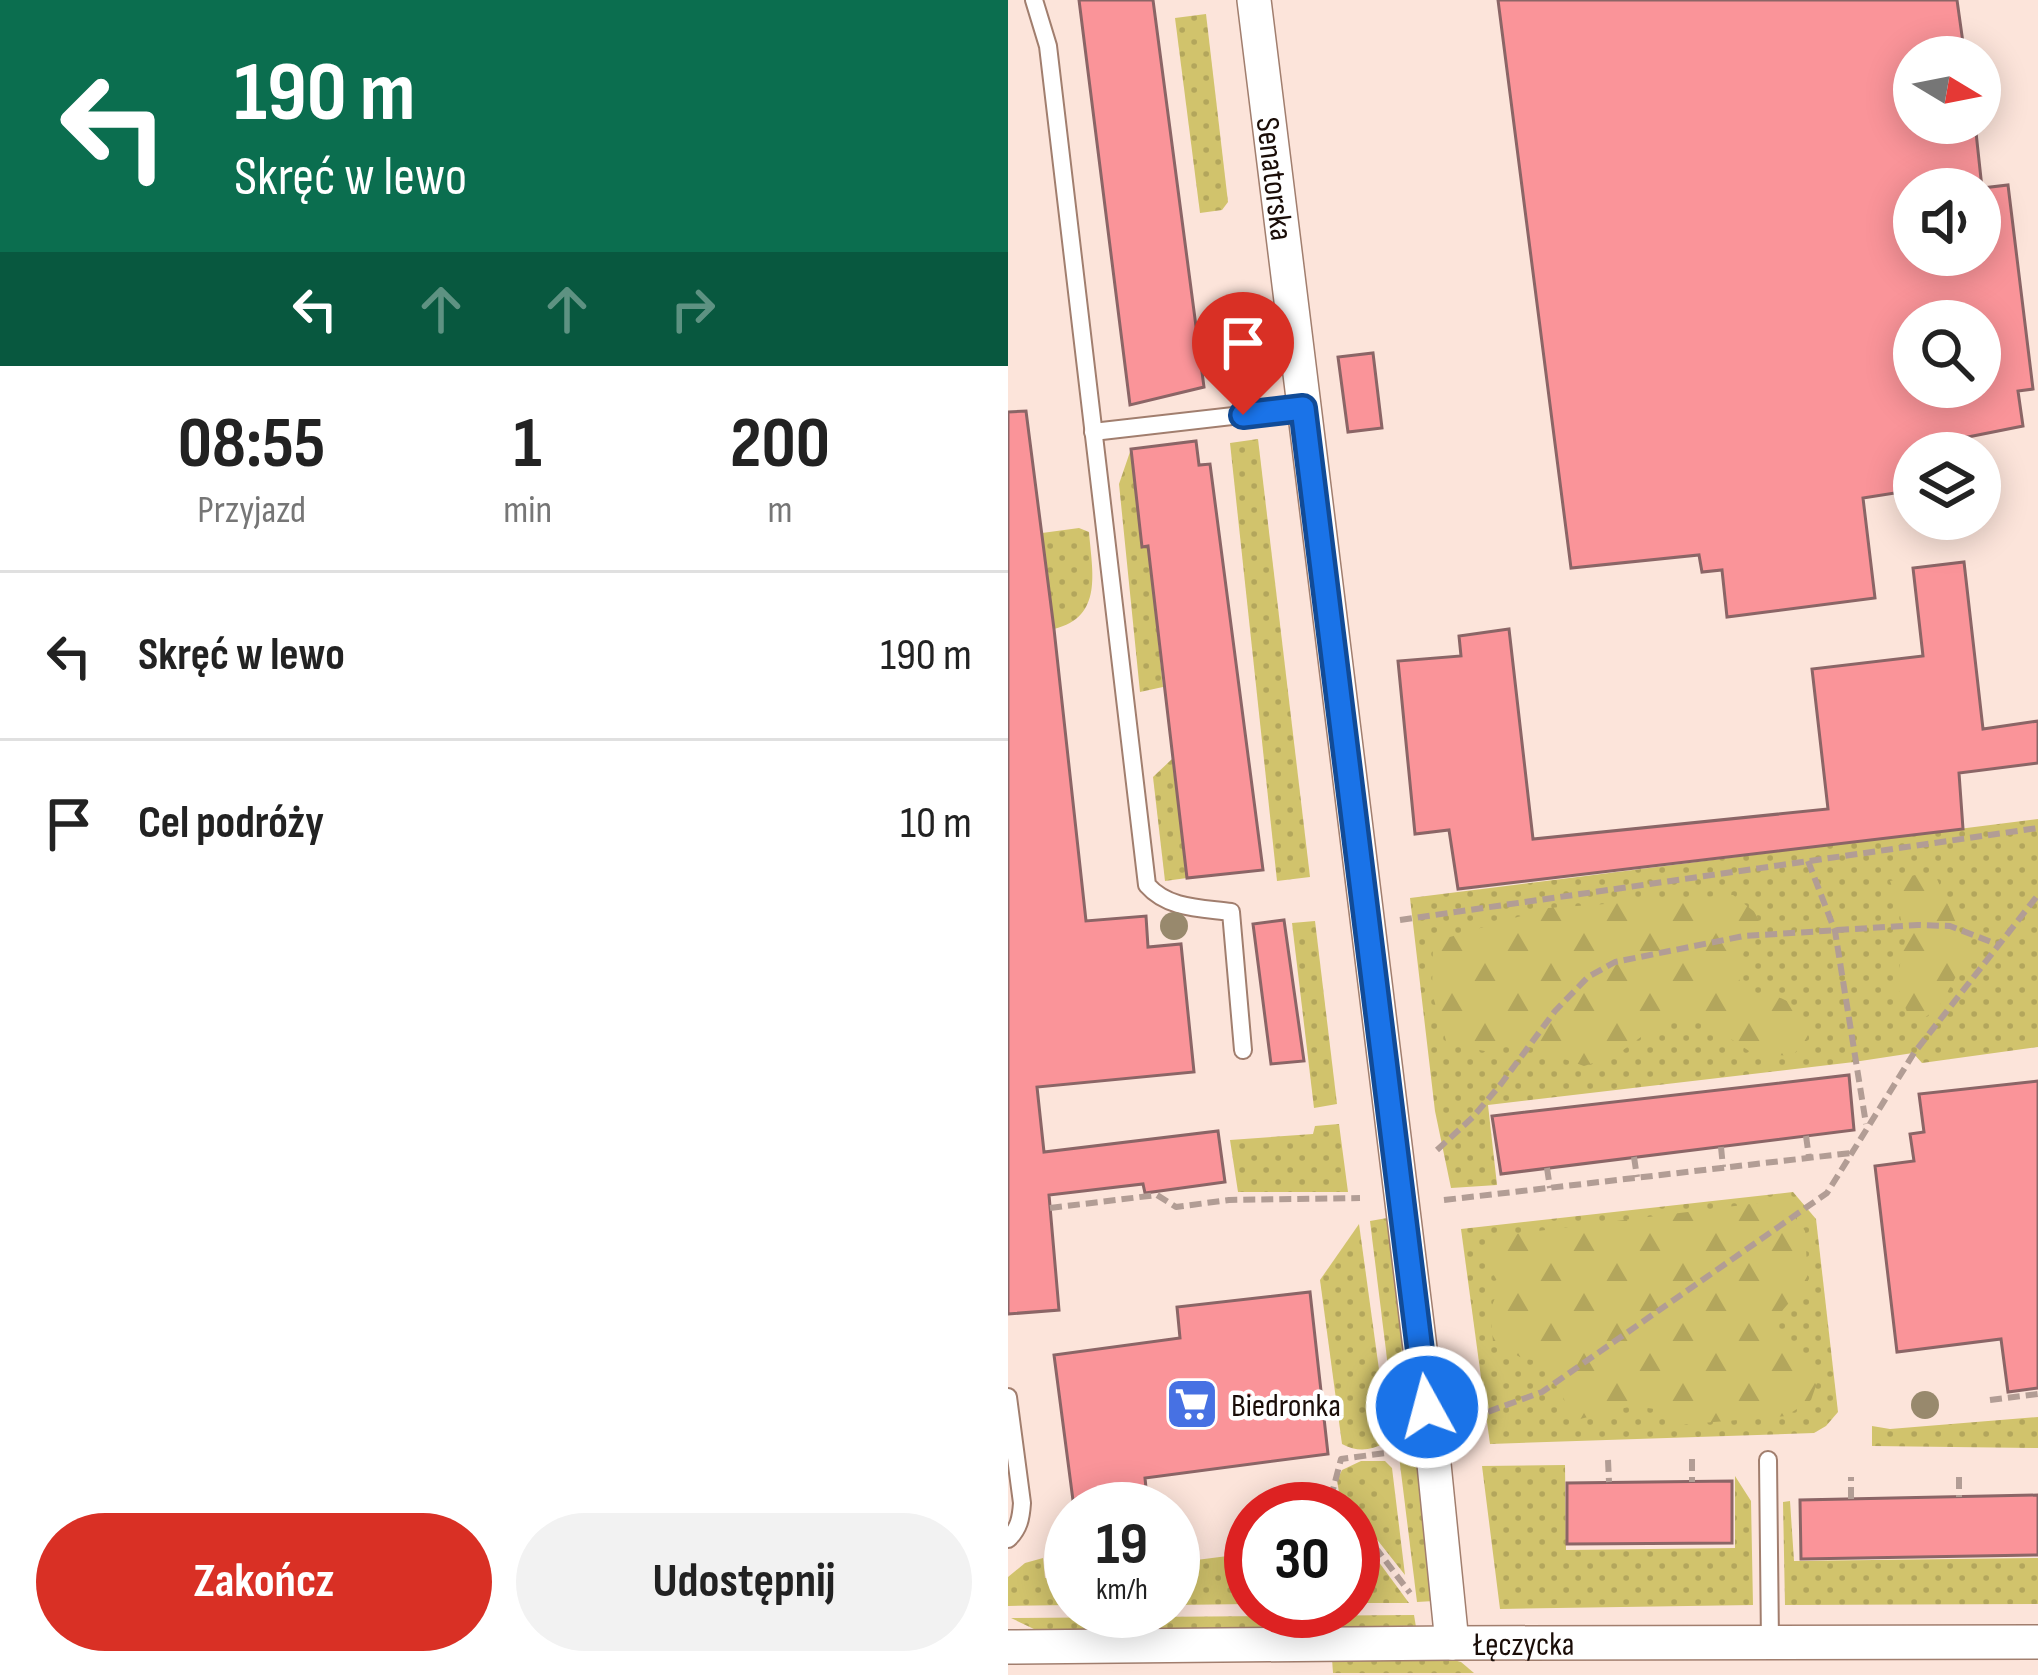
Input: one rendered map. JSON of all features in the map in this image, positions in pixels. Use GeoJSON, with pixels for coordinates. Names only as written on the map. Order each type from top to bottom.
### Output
{"type":"FeatureCollection","features":[{"type":"Feature","properties":{"kind":"street","name":"Senatorska"},"geometry":{"type":"LineString","coordinates":[[1254,0],[1452,1642]]}},
{"type":"Feature","properties":{"kind":"street","name":"Łęczycka"},"geometry":{"type":"LineString","coordinates":[[1008,1647],[1082,1661],[1452,1642],[1498,1660],[1770,1643],[2038,1642]]}},
{"type":"Feature","properties":{"kind":"lane"},"geometry":{"type":"LineString","coordinates":[[1034,0],[1048,46],[1147,885],[1169,902],[1232,912],[1243,1050]]}},
{"type":"Feature","properties":{"kind":"lane"},"geometry":{"type":"LineString","coordinates":[[1093,432],[1303,408]]}},
{"type":"Feature","properties":{"kind":"lane"},"geometry":{"type":"LineString","coordinates":[[1008,1396],[1022,1503],[1016,1532],[1008,1539]]}},
{"type":"Feature","properties":{"kind":"lane"},"geometry":{"type":"LineString","coordinates":[[1768,1460],[1770,1643]]}},
{"type":"Feature","properties":{"kind":"path"},"geometry":{"type":"LineString","coordinates":[[1366,922],[2038,828]]}},
{"type":"Feature","properties":{"kind":"path"},"geometry":{"type":"LineString","coordinates":[[1808,861],[1835,931],[1867,1127]]}},
{"type":"Feature","properties":{"kind":"path"},"geometry":{"type":"LineString","coordinates":[[1471,1418],[1542,1392],[1828,1193],[1914,1053],[2038,896]]}},
{"type":"Feature","properties":{"kind":"path"},"geometry":{"type":"LineString","coordinates":[[1437,1150],[1473,1117],[1555,1011],[1588,977],[1615,962],[1744,936],[1918,926],[1950,926],[1999,945]]}},
{"type":"Feature","properties":{"kind":"path"},"geometry":{"type":"LineString","coordinates":[[1806,1136],[1809,1157]]}},
{"type":"Feature","properties":{"kind":"path"},"geometry":{"type":"LineString","coordinates":[[1721,1147],[1723,1167]]}},
{"type":"Feature","properties":{"kind":"path"},"geometry":{"type":"LineString","coordinates":[[1444,1200],[1851,1153]]}},
{"type":"Feature","properties":{"kind":"path"},"geometry":{"type":"LineString","coordinates":[[1634,1157],[1637,1177]]}},
{"type":"Feature","properties":{"kind":"path"},"geometry":{"type":"LineString","coordinates":[[1547,1168],[1550,1188]]}},
{"type":"Feature","properties":{"kind":"path"},"geometry":{"type":"LineString","coordinates":[[1050,1208],[1157,1196],[1176,1207],[1229,1200],[1360,1198]]}},
{"type":"Feature","properties":{"kind":"path"},"geometry":{"type":"LineString","coordinates":[[1990,1400],[2038,1394]]}},
{"type":"Feature","properties":{"kind":"path"},"geometry":{"type":"LineString","coordinates":[[1335,1482],[1341,1459],[1393,1452]]}},
{"type":"Feature","properties":{"kind":"path"},"geometry":{"type":"LineString","coordinates":[[1608,1460],[1609,1482]]}},
{"type":"Feature","properties":{"kind":"path"},"geometry":{"type":"LineString","coordinates":[[1692,1460],[1692,1482]]}},
{"type":"Feature","properties":{"kind":"path"},"geometry":{"type":"LineString","coordinates":[[1851,1477],[1851,1498]]}},
{"type":"Feature","properties":{"kind":"path"},"geometry":{"type":"LineString","coordinates":[[1959,1477],[1959,1497]]}},
{"type":"Feature","properties":{"kind":"path"},"geometry":{"type":"LineString","coordinates":[[1380,1554],[1410,1593]]}},
{"type":"Feature","properties":{"kind":"green space"},"geometry":{"type":"Polygon","coordinates":[[[1206,14],[1228,202],[1222,210],[1200,213],[1175,18],[1206,14]]]}},
{"type":"Feature","properties":{"kind":"green space"},"geometry":{"type":"Polygon","coordinates":[[[1258,439],[1310,877],[1277,881],[1230,443],[1258,439]]]}},
{"type":"Feature","properties":{"kind":"green space"},"geometry":{"type":"Polygon","coordinates":[[[1131,449],[1142,546],[1148,546],[1163,687],[1140,692],[1119,484],[1131,449]]]}},
{"type":"Feature","properties":{"kind":"green space"},"geometry":{"type":"Polygon","coordinates":[[[1079,528],[1089,532],[1091,591],[1081,614],[1054,629],[1042,533],[1079,528]]]}},
{"type":"Feature","properties":{"kind":"green space"},"geometry":{"type":"Polygon","coordinates":[[[1172,759],[1187,878],[1165,881],[1153,777],[1172,759]]]}},
{"type":"Feature","properties":{"kind":"green space"},"geometry":{"type":"Polygon","coordinates":[[[2038,819],[2038,1047],[1922,1063],[1913,1053],[1488,1105],[1497,1185],[1451,1188],[1435,1111],[1410,898],[2038,819]]]}},
{"type":"Feature","properties":{"kind":"green space"},"geometry":{"type":"Polygon","coordinates":[[[1915,875],[1937,879],[1969,953],[1939,1007],[1923,1019],[1907,1012],[1896,983],[1905,941],[1890,881],[1915,875]]]}},
{"type":"Feature","properties":{"kind":"green space"},"geometry":{"type":"Polygon","coordinates":[[[1733,895],[1756,913],[1760,926],[1741,958],[1740,982],[1745,991],[1788,1001],[1800,1014],[1809,1038],[1792,1056],[1752,1053],[1713,1027],[1681,1018],[1615,1056],[1584,1066],[1513,1041],[1490,1052],[1447,1044],[1432,993],[1433,942],[1548,908],[1733,895]]]}},
{"type":"Feature","properties":{"kind":"green space"},"geometry":{"type":"Polygon","coordinates":[[[1315,921],[1337,1104],[1314,1108],[1292,923],[1315,921]]]}},
{"type":"Feature","properties":{"kind":"green space"},"geometry":{"type":"Polygon","coordinates":[[[1339,1124],[1348,1192],[1238,1192],[1230,1140],[1313,1134],[1315,1126],[1339,1124]]]}},
{"type":"Feature","properties":{"kind":"green space"},"geometry":{"type":"Polygon","coordinates":[[[1793,1192],[1816,1219],[1838,1412],[1826,1426],[1814,1433],[1490,1444],[1461,1229],[1793,1192]]]}},
{"type":"Feature","properties":{"kind":"green space"},"geometry":{"type":"Polygon","coordinates":[[[1782,1200],[1805,1231],[1808,1283],[1780,1314],[1777,1332],[1819,1377],[1811,1400],[1786,1416],[1678,1425],[1655,1409],[1632,1406],[1576,1420],[1543,1363],[1493,1342],[1490,1310],[1500,1286],[1486,1250],[1506,1235],[1782,1200]]]}},
{"type":"Feature","properties":{"kind":"green space"},"geometry":{"type":"Polygon","coordinates":[[[1387,1218],[1434,1601],[1417,1602],[1370,1221],[1387,1218]]]}},
{"type":"Feature","properties":{"kind":"green space"},"geometry":{"type":"Polygon","coordinates":[[[1359,1224],[1388,1435],[1385,1443],[1364,1450],[1342,1444],[1320,1280],[1359,1224]]]}},
{"type":"Feature","properties":{"kind":"green space"},"geometry":{"type":"Polygon","coordinates":[[[2038,1417],[2038,1448],[1872,1446],[1872,1426],[1890,1429],[2038,1417]]]}},
{"type":"Feature","properties":{"kind":"green space"},"geometry":{"type":"Polygon","coordinates":[[[1361,1461],[1385,1461],[1392,1468],[1405,1575],[1380,1543],[1380,1482],[1337,1482],[1342,1470],[1361,1461]]]}},
{"type":"Feature","properties":{"kind":"green space"},"geometry":{"type":"Polygon","coordinates":[[[1565,1465],[1566,1550],[1735,1548],[1735,1476],[1751,1501],[1753,1605],[1500,1609],[1482,1466],[1565,1465]]]}},
{"type":"Feature","properties":{"kind":"green space"},"geometry":{"type":"Polygon","coordinates":[[[1790,1501],[1794,1561],[2038,1558],[2038,1604],[1785,1605],[1783,1502],[1790,1501]]]}},
{"type":"Feature","properties":{"kind":"green space"},"geometry":{"type":"Polygon","coordinates":[[[1224,1556],[1224,1604],[1200,1605],[1200,1560],[1224,1556]]]}},
{"type":"Feature","properties":{"kind":"green space"},"geometry":{"type":"Polygon","coordinates":[[[1043,1558],[1044,1605],[1008,1606],[1008,1577],[1025,1563],[1043,1558]]]}},
{"type":"Feature","properties":{"kind":"green space"},"geometry":{"type":"Polygon","coordinates":[[[1380,1564],[1409,1603],[1380,1603],[1380,1564]]]}},
{"type":"Feature","properties":{"kind":"green space"},"geometry":{"type":"Polygon","coordinates":[[[1380,1615],[1414,1615],[1416,1627],[1380,1627],[1380,1615]]]}},
{"type":"Feature","properties":{"kind":"green space"},"geometry":{"type":"Polygon","coordinates":[[[1224,1616],[1224,1629],[1200,1629],[1200,1617],[1224,1616]]]}},
{"type":"Feature","properties":{"kind":"green space"},"geometry":{"type":"Polygon","coordinates":[[[1011,1618],[1044,1618],[1044,1630],[1036,1630],[1011,1618]]]}},
{"type":"Feature","properties":{"kind":"green space"},"geometry":{"type":"Polygon","coordinates":[[[1332,1659],[1450,1659],[1474,1673],[1333,1673],[1332,1659]]]}},
{"type":"Feature","properties":{"kind":"building"},"geometry":{"type":"Polygon","coordinates":[[[1079,0],[1153,0],[1204,387],[1130,405],[1079,0]]]}},
{"type":"Feature","properties":{"kind":"building"},"geometry":{"type":"Polygon","coordinates":[[[1498,0],[1957,0],[1962,36],[1893,36],[1893,144],[1977,144],[1980,168],[1893,168],[1893,276],[2001,276],[2001,186],[2008,185],[2033,389],[2018,391],[2023,426],[1993,432],[1893,432],[1893,493],[1863,498],[1875,598],[1727,617],[1722,570],[1702,572],[1699,555],[1571,568],[1498,0]]]}},
{"type":"Feature","properties":{"kind":"building"},"geometry":{"type":"Polygon","coordinates":[[[1373,353],[1382,428],[1348,432],[1338,357],[1373,353]]]}},
{"type":"Feature","properties":{"kind":"building"},"geometry":{"type":"Polygon","coordinates":[[[1026,411],[1086,921],[1146,916],[1148,947],[1181,944],[1194,1072],[1037,1087],[1044,1152],[1218,1131],[1225,1182],[1145,1193],[1143,1184],[1049,1195],[1059,1310],[1008,1314],[1008,412],[1026,411]]]}},
{"type":"Feature","properties":{"kind":"building"},"geometry":{"type":"Polygon","coordinates":[[[1196,441],[1199,465],[1210,464],[1263,870],[1187,878],[1148,546],[1142,547],[1131,449],[1196,441]]]}},
{"type":"Feature","properties":{"kind":"building"},"geometry":{"type":"Polygon","coordinates":[[[1964,562],[1983,729],[2038,721],[2038,763],[1959,773],[1963,829],[1458,889],[1449,830],[1415,834],[1398,661],[1461,656],[1459,636],[1509,629],[1533,839],[1828,809],[1812,669],[1923,656],[1913,568],[1964,562]]]}},
{"type":"Feature","properties":{"kind":"building"},"geometry":{"type":"Polygon","coordinates":[[[1284,920],[1304,1061],[1271,1064],[1253,924],[1284,920]]]}},
{"type":"Feature","properties":{"kind":"building"},"geometry":{"type":"Polygon","coordinates":[[[1849,1075],[1854,1130],[1501,1174],[1492,1116],[1849,1075]]]}},
{"type":"Feature","properties":{"kind":"building"},"geometry":{"type":"Polygon","coordinates":[[[2038,1081],[2038,1388],[2008,1392],[2001,1339],[1897,1352],[1875,1166],[1914,1161],[1910,1134],[1924,1132],[1919,1094],[2038,1081]]]}},
{"type":"Feature","properties":{"kind":"building","name":"Biedronka"},"geometry":{"type":"Polygon","coordinates":[[[1310,1292],[1328,1454],[1145,1478],[1145,1482],[1071,1482],[1054,1355],[1180,1338],[1177,1307],[1310,1292]]]}},
{"type":"Feature","properties":{"kind":"building"},"geometry":{"type":"Polygon","coordinates":[[[1732,1481],[1732,1543],[1567,1544],[1567,1483],[1732,1481]]]}},
{"type":"Feature","properties":{"kind":"building"},"geometry":{"type":"Polygon","coordinates":[[[2038,1495],[2038,1555],[1801,1559],[1800,1500],[2038,1495]]]}},
{"type":"Feature","properties":{"kind":"place","name":"Biedronka"},"geometry":{"type":"Point","coordinates":[1192,1404]}},
{"type":"Feature","properties":{"kind":"route"},"geometry":{"type":"LineString","coordinates":[[1243,415],[1303,408],[1427,1407]]}}]}
